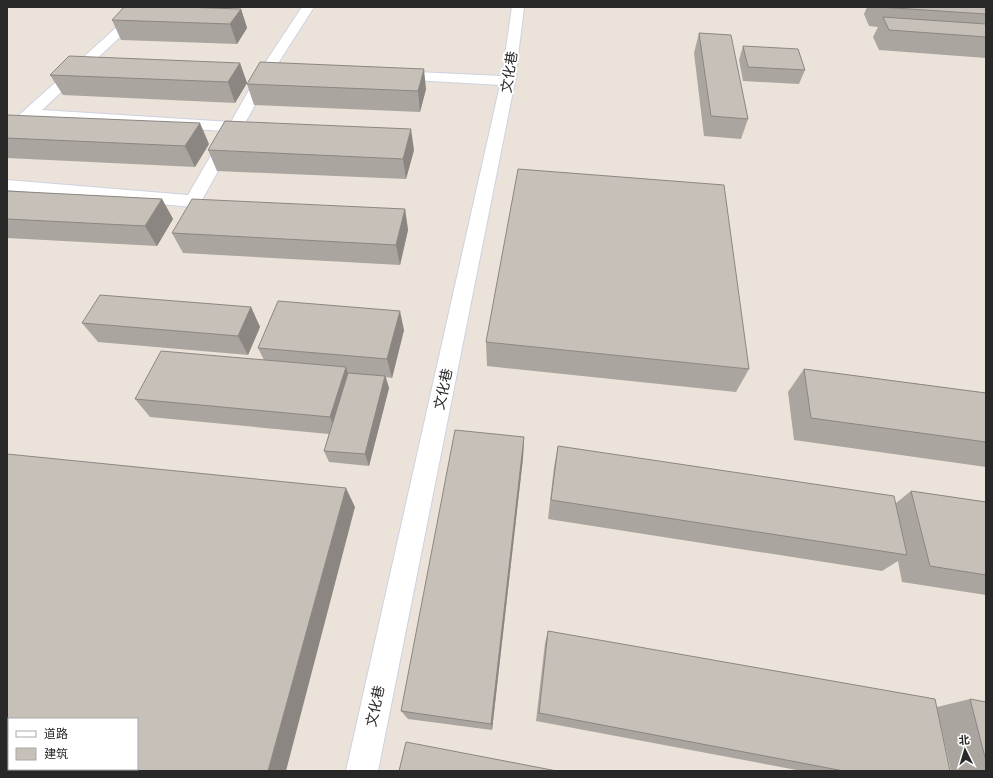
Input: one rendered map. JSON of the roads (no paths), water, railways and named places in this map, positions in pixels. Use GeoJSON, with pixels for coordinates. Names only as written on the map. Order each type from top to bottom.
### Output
{"type":"FeatureCollection","features":[{"type":"Feature","properties":{"kind":"street"},"geometry":{"type":"LineString","coordinates":[[7,134],[146,7]]}},
{"type":"Feature","properties":{"kind":"street"},"geometry":{"type":"LineString","coordinates":[[7,185],[193,201],[268,69],[308,7]]}},
{"type":"Feature","properties":{"kind":"street","name":"文化巷"},"geometry":{"type":"LineString","coordinates":[[362,771],[508,81],[518,7]]}},
{"type":"Feature","properties":{"kind":"street"},"geometry":{"type":"LineString","coordinates":[[268,69],[299,71]]}},
{"type":"Feature","properties":{"kind":"street"},"geometry":{"type":"LineString","coordinates":[[384,75],[508,81]]}},
{"type":"Feature","properties":{"kind":"street"},"geometry":{"type":"LineString","coordinates":[[30,114],[266,129]]}}]}
